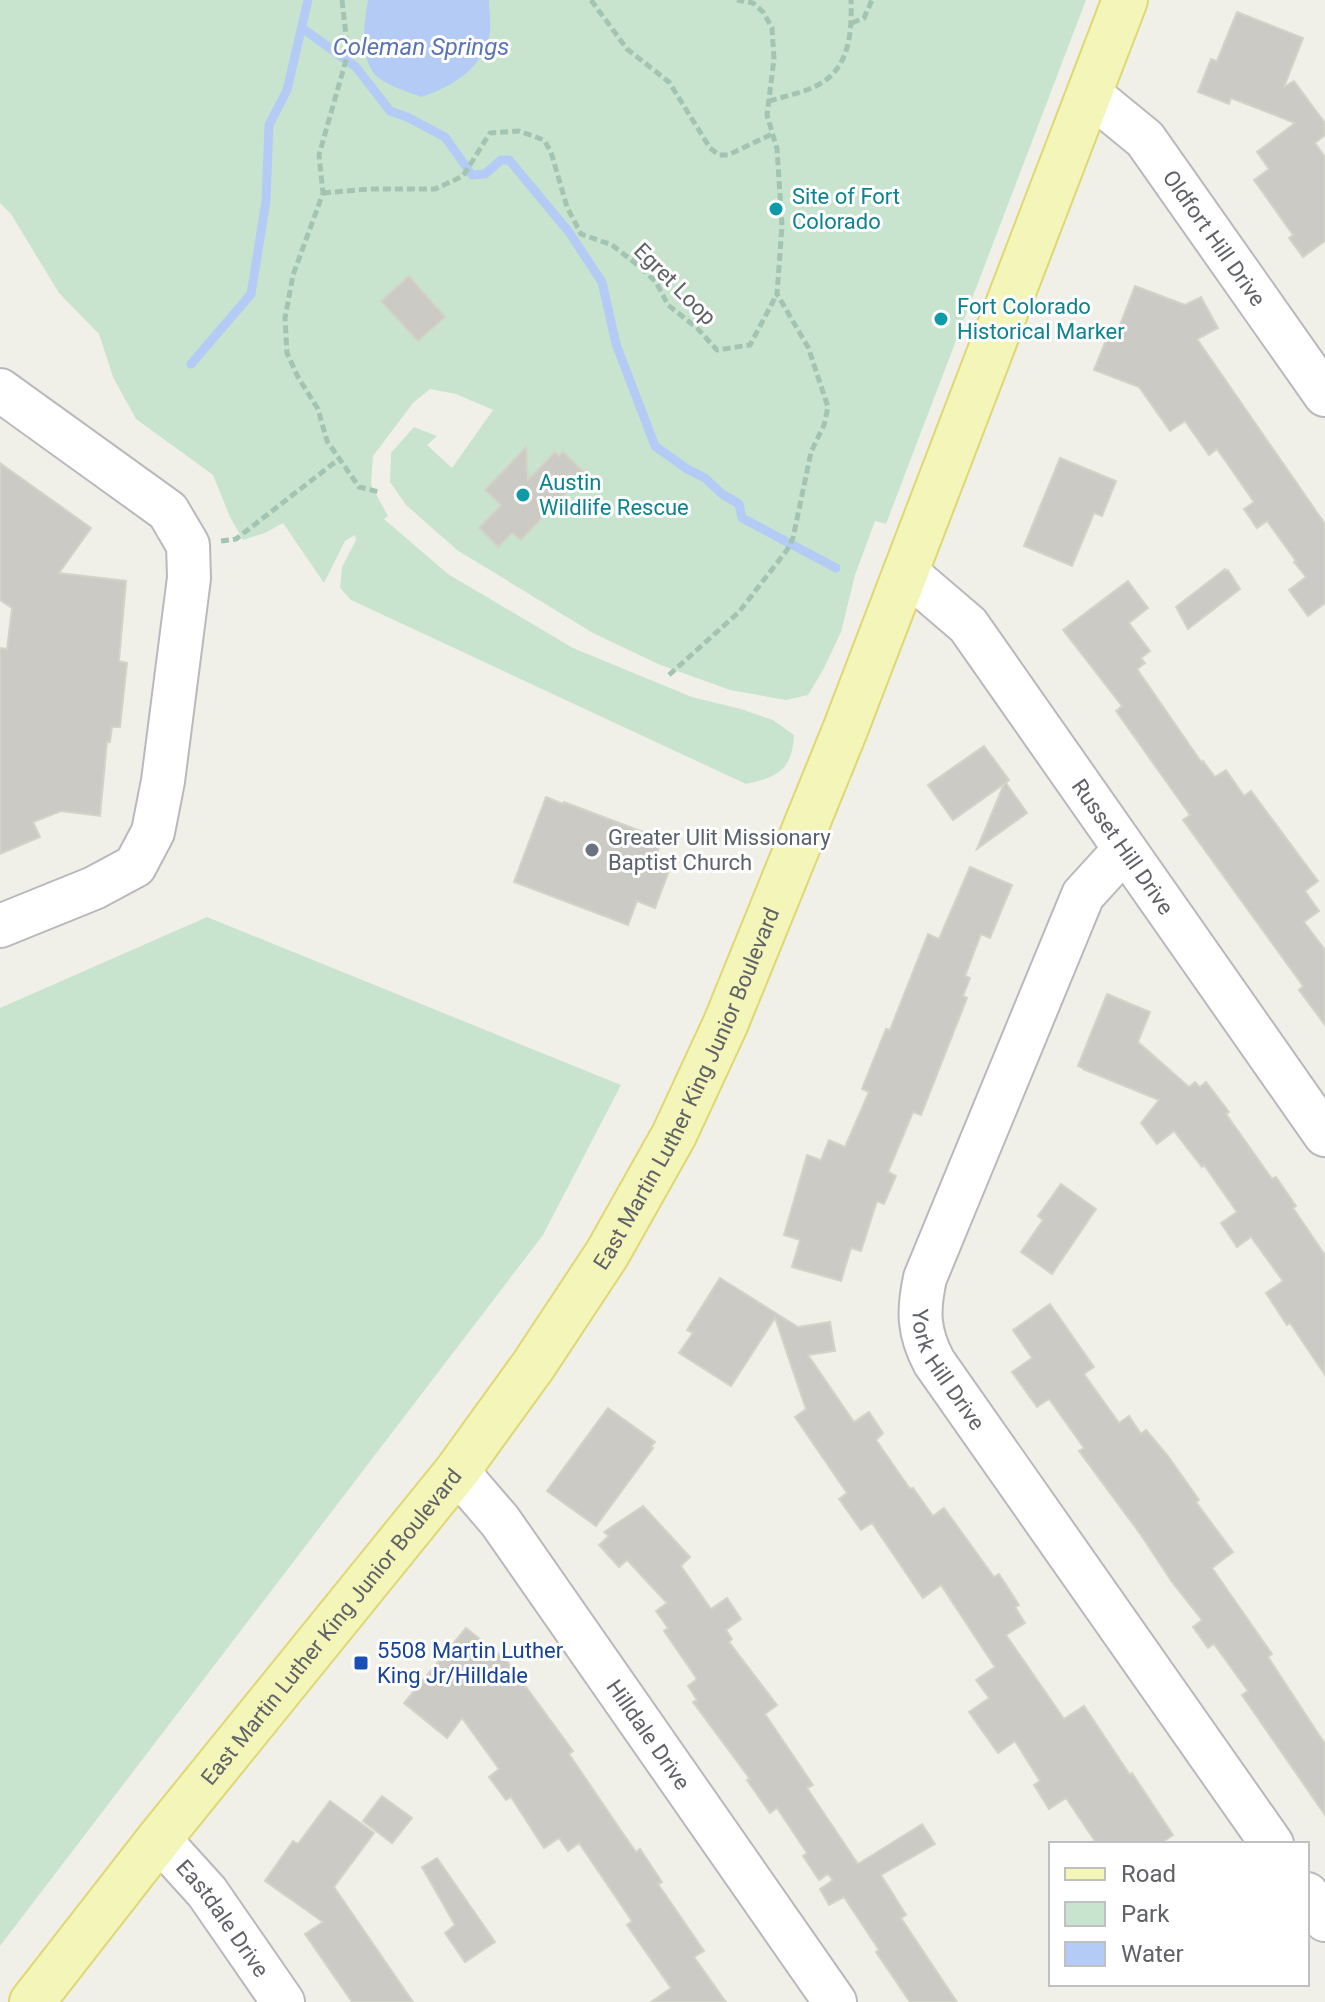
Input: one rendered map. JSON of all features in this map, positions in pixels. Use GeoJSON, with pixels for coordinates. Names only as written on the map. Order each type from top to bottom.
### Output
{"type":"FeatureCollection","features":[{"type":"Feature","properties":{"kind":"main road","name":"East Martin Luther King Junior Boulevard"},"geometry":{"type":"LineString","coordinates":[[32,2002],[159,1839],[457,1471],[533,1366],[607,1254],[674,1135],[725,1025],[845,730],[1125,0]]}},
{"type":"Feature","properties":{"kind":"street","name":"Oldfort Hill Drive"},"geometry":{"type":"LineString","coordinates":[[1090,94],[1145,139],[1325,395]]}},
{"type":"Feature","properties":{"kind":"street"},"geometry":{"type":"LineString","coordinates":[[0,390],[168,511],[188,545],[189,578],[163,781],[153,832],[135,866],[94,888],[0,926]]}},
{"type":"Feature","properties":{"kind":"street","name":"Russet Hill Drive"},"geometry":{"type":"LineString","coordinates":[[906,572],[968,625],[1325,1135]]}},
{"type":"Feature","properties":{"kind":"street","name":"York Hill Drive"},"geometry":{"type":"LineString","coordinates":[[1124,850],[1083,895],[925,1278],[920,1301],[921,1327],[934,1362],[1271,1842]]}},
{"type":"Feature","properties":{"kind":"street","name":"Hilldale Drive"},"geometry":{"type":"LineString","coordinates":[[457,1471],[500,1521],[835,2002]]}},
{"type":"Feature","properties":{"kind":"street","name":"Eastdale Drive"},"geometry":{"type":"LineString","coordinates":[[159,1839],[207,1892],[283,2002]]}},
{"type":"Feature","properties":{"kind":"street"},"geometry":{"type":"LineString","coordinates":[[1309,1897],[1325,1920]]}},
{"type":"Feature","properties":{"kind":"path"},"geometry":{"type":"LineString","coordinates":[[342,0],[348,53],[319,155],[323,193],[293,275],[285,318],[287,353],[318,409],[327,441],[359,487],[379,492]]}},
{"type":"Feature","properties":{"kind":"path"},"geometry":{"type":"LineString","coordinates":[[591,0],[627,49],[669,82],[710,148],[719,155],[728,155],[772,134]]}},
{"type":"Feature","properties":{"kind":"path"},"geometry":{"type":"LineString","coordinates":[[669,675],[739,612],[787,550],[793,538],[811,452],[824,425],[828,407],[808,347],[777,294],[782,226],[777,149],[767,115],[774,59],[772,28],[763,12],[753,3],[737,0]]}},
{"type":"Feature","properties":{"kind":"path"},"geometry":{"type":"LineString","coordinates":[[769,101],[821,84],[844,61],[852,23],[851,0]]}},
{"type":"Feature","properties":{"kind":"path"},"geometry":{"type":"LineString","coordinates":[[852,23],[864,18],[872,0]]}},
{"type":"Feature","properties":{"kind":"path","name":"Egret Loop"},"geometry":{"type":"LineString","coordinates":[[323,193],[435,189],[463,176],[490,133],[519,131],[544,140],[551,152],[567,207],[581,234],[612,245],[639,266],[656,282],[668,305],[697,328],[717,350],[750,345],[777,294]]}},
{"type":"Feature","properties":{"kind":"path"},"geometry":{"type":"LineString","coordinates":[[188,545],[236,539],[339,459]]}},
{"type":"Feature","properties":{"kind":"green space"},"geometry":{"type":"Polygon","coordinates":[[[0,0],[1086,0],[886,524],[875,521],[855,575],[841,632],[808,695],[786,700],[730,690],[658,664],[593,633],[457,550],[406,505],[390,482],[391,453],[414,427],[437,436],[427,445],[452,468],[493,410],[456,394],[430,389],[413,403],[373,456],[371,485],[388,516],[384,519],[448,574],[573,648],[692,697],[773,720],[794,735],[790,756],[781,770],[775,775],[746,784],[351,600],[340,588],[342,567],[356,540],[355,535],[345,541],[324,583],[283,523],[243,540],[213,475],[136,419],[113,377],[99,334],[59,293],[11,214],[0,203],[0,0]]]}},
{"type":"Feature","properties":{"kind":"green space"},"geometry":{"type":"Polygon","coordinates":[[[207,917],[621,1085],[543,1235],[0,1946],[0,1008],[207,917]]]}},
{"type":"Feature","properties":{"kind":"water","name":"Coleman Springs"},"geometry":{"type":"Polygon","coordinates":[[[368,0],[489,0],[487,44],[482,55],[465,74],[444,88],[421,97],[380,79],[368,63],[364,42],[368,0]]]}},
{"type":"Feature","properties":{"kind":"building"},"geometry":{"type":"Polygon","coordinates":[[[1237,12],[1303,38],[1284,87],[1294,81],[1325,123],[1325,135],[1315,143],[1325,157],[1325,241],[1303,257],[1289,238],[1293,235],[1254,180],[1269,169],[1257,152],[1295,123],[1231,98],[1229,104],[1198,92],[1211,59],[1217,61],[1237,12]]]}},
{"type":"Feature","properties":{"kind":"building"},"geometry":{"type":"Polygon","coordinates":[[[409,276],[445,317],[418,341],[381,301],[409,276]]]}},
{"type":"Feature","properties":{"kind":"building"},"geometry":{"type":"Polygon","coordinates":[[[1135,286],[1185,305],[1201,297],[1218,328],[1197,339],[1325,524],[1325,603],[1308,616],[1289,590],[1306,577],[1267,521],[1257,528],[1244,509],[1254,502],[1217,449],[1209,455],[1185,421],[1170,431],[1139,387],[1094,370],[1108,335],[1115,338],[1135,286]]]}},
{"type":"Feature","properties":{"kind":"building","name":"Austin Wildlife Rescue"},"geometry":{"type":"Polygon","coordinates":[[[526,447],[528,480],[555,452],[559,456],[563,452],[585,473],[521,540],[512,533],[498,547],[479,528],[501,505],[485,490],[526,447]]]}},
{"type":"Feature","properties":{"kind":"building"},"geometry":{"type":"Polygon","coordinates":[[[1060,458],[1116,481],[1102,516],[1094,513],[1072,566],[1024,546],[1060,458]]]}},
{"type":"Feature","properties":{"kind":"building"},"geometry":{"type":"Polygon","coordinates":[[[0,463],[91,528],[59,573],[126,581],[119,661],[127,663],[120,727],[112,727],[110,742],[107,742],[100,816],[61,811],[33,822],[40,837],[0,854],[0,648],[7,649],[12,608],[0,600],[0,463]]]}},
{"type":"Feature","properties":{"kind":"building"},"geometry":{"type":"Polygon","coordinates":[[[1225,569],[1240,589],[1188,629],[1176,607],[1225,569]]]}},
{"type":"Feature","properties":{"kind":"building"},"geometry":{"type":"Polygon","coordinates":[[[1128,581],[1148,608],[1129,623],[1150,651],[1141,658],[1145,663],[1137,669],[1202,763],[1215,777],[1226,770],[1244,796],[1251,791],[1318,881],[1305,891],[1319,911],[1304,922],[1325,950],[1325,1025],[1299,990],[1303,986],[1183,820],[1190,815],[1116,711],[1122,706],[1063,630],[1128,581]]]}},
{"type":"Feature","properties":{"kind":"building"},"geometry":{"type":"Polygon","coordinates":[[[984,746],[1009,780],[1006,783],[1027,813],[977,849],[1004,784],[953,820],[928,785],[984,746]]]}},
{"type":"Feature","properties":{"kind":"building","name":"Greater Ulit Missionary Baptist Church"},"geometry":{"type":"Polygon","coordinates":[[[546,797],[662,839],[654,861],[670,868],[655,908],[637,901],[628,925],[514,882],[546,797]]]}},
{"type":"Feature","properties":{"kind":"building"},"geometry":{"type":"Polygon","coordinates":[[[970,867],[1012,885],[990,938],[981,934],[965,976],[970,978],[963,996],[967,998],[921,1115],[913,1112],[888,1172],[896,1176],[884,1204],[877,1201],[861,1251],[851,1248],[841,1281],[792,1267],[800,1240],[784,1235],[807,1155],[821,1160],[829,1140],[845,1147],[869,1092],[862,1089],[886,1029],[890,1030],[928,934],[939,939],[970,867]]]}},
{"type":"Feature","properties":{"kind":"building"},"geometry":{"type":"Polygon","coordinates":[[[1107,994],[1150,1012],[1138,1042],[1189,1087],[1195,1082],[1200,1087],[1206,1082],[1272,1179],[1276,1177],[1296,1206],[1293,1208],[1325,1255],[1325,1375],[1266,1293],[1283,1281],[1251,1237],[1237,1247],[1221,1223],[1237,1212],[1204,1165],[1202,1167],[1174,1131],[1157,1144],[1141,1123],[1159,1100],[1078,1066],[1107,994]]]}},
{"type":"Feature","properties":{"kind":"building"},"geometry":{"type":"Polygon","coordinates":[[[1061,1184],[1096,1209],[1052,1274],[1021,1252],[1043,1220],[1038,1216],[1061,1184]]]}},
{"type":"Feature","properties":{"kind":"building"},"geometry":{"type":"Polygon","coordinates":[[[720,1278],[798,1327],[830,1322],[835,1351],[808,1355],[854,1422],[869,1412],[883,1433],[876,1440],[933,1516],[944,1508],[994,1577],[999,1574],[1019,1605],[1015,1607],[1025,1623],[1006,1635],[1064,1719],[1084,1706],[1173,1835],[1163,1842],[1096,1842],[1066,1798],[1049,1809],[1034,1785],[1040,1781],[1015,1741],[998,1753],[969,1712],[989,1698],[976,1680],[995,1667],[941,1585],[923,1598],[872,1523],[861,1530],[839,1499],[847,1493],[795,1417],[806,1409],[775,1318],[731,1386],[679,1353],[693,1333],[687,1330],[720,1278]]]}},
{"type":"Feature","properties":{"kind":"building"},"geometry":{"type":"Polygon","coordinates":[[[1050,1304],[1094,1367],[1084,1374],[1119,1423],[1129,1416],[1141,1434],[1146,1430],[1168,1456],[1199,1500],[1196,1502],[1233,1552],[1212,1568],[1272,1654],[1268,1657],[1325,1744],[1325,1815],[1242,1695],[1248,1691],[1214,1644],[1208,1648],[1193,1627],[1202,1620],[1079,1451],[1084,1448],[1049,1399],[1037,1407],[1012,1372],[1032,1358],[1013,1330],[1050,1304]]]}},
{"type":"Feature","properties":{"kind":"building"},"geometry":{"type":"Polygon","coordinates":[[[608,1408],[655,1442],[596,1526],[547,1491],[608,1408]]]}},
{"type":"Feature","properties":{"kind":"building"},"geometry":{"type":"Polygon","coordinates":[[[643,1506],[690,1557],[681,1566],[711,1609],[727,1598],[741,1619],[726,1630],[732,1639],[729,1642],[777,1705],[765,1714],[813,1785],[807,1788],[858,1864],[922,1824],[935,1844],[881,1875],[906,1915],[901,1918],[957,2002],[910,2002],[844,1897],[829,1905],[820,1889],[833,1880],[828,1874],[819,1880],[803,1856],[807,1853],[777,1808],[770,1813],[747,1780],[750,1779],[693,1702],[697,1700],[688,1686],[697,1679],[664,1631],[668,1628],[656,1611],[667,1603],[627,1560],[619,1567],[599,1545],[609,1536],[604,1532],[643,1506]]]}},
{"type":"Feature","properties":{"kind":"building"},"geometry":{"type":"Polygon","coordinates":[[[466,1628],[507,1661],[573,1751],[569,1754],[636,1852],[640,1849],[662,1882],[658,1884],[704,1951],[694,1957],[726,2002],[651,2002],[671,1988],[627,1925],[632,1921],[579,1843],[568,1851],[559,1838],[544,1848],[511,1797],[506,1800],[489,1777],[499,1769],[462,1718],[447,1738],[404,1703],[466,1628]]]}},
{"type":"Feature","properties":{"kind":"building"},"geometry":{"type":"Polygon","coordinates":[[[382,1796],[412,1818],[392,1843],[363,1821],[382,1796]]]}},
{"type":"Feature","properties":{"kind":"building"},"geometry":{"type":"Polygon","coordinates":[[[330,1801],[374,1833],[334,1887],[413,2002],[352,2002],[305,1934],[323,1922],[265,1881],[293,1841],[298,1844],[330,1801]]]}},
{"type":"Feature","properties":{"kind":"building"},"geometry":{"type":"Polygon","coordinates":[[[437,1858],[495,1942],[465,1962],[445,1933],[455,1925],[422,1867],[437,1858]]]}},
{"type":"Feature","properties":{"kind":"waterway"},"geometry":{"type":"LineString","coordinates":[[191,364],[251,294],[266,201],[269,125],[287,90],[308,0]]}},
{"type":"Feature","properties":{"kind":"waterway"},"geometry":{"type":"LineString","coordinates":[[302,28],[356,67],[390,111],[445,137],[472,175],[485,174],[501,160],[509,160],[569,232],[602,282],[616,344],[655,446],[739,504],[742,518],[836,568]]}},
{"type":"Feature","properties":{"kind":"place","name":"Site of Fort Colorado"},"geometry":{"type":"Point","coordinates":[776,209]}},
{"type":"Feature","properties":{"kind":"place","name":"Fort Colorado Historical Marker"},"geometry":{"type":"Point","coordinates":[941,319]}},
{"type":"Feature","properties":{"kind":"place","name":"Austin Wildlife Rescue"},"geometry":{"type":"Point","coordinates":[523,495]}},
{"type":"Feature","properties":{"kind":"place","name":"Greater Ulit Missionary Baptist Church"},"geometry":{"type":"Point","coordinates":[592,850]}},
{"type":"Feature","properties":{"kind":"place","name":"5508 Martin Luther King Jr/Hilldale"},"geometry":{"type":"Point","coordinates":[361,1663]}}]}
